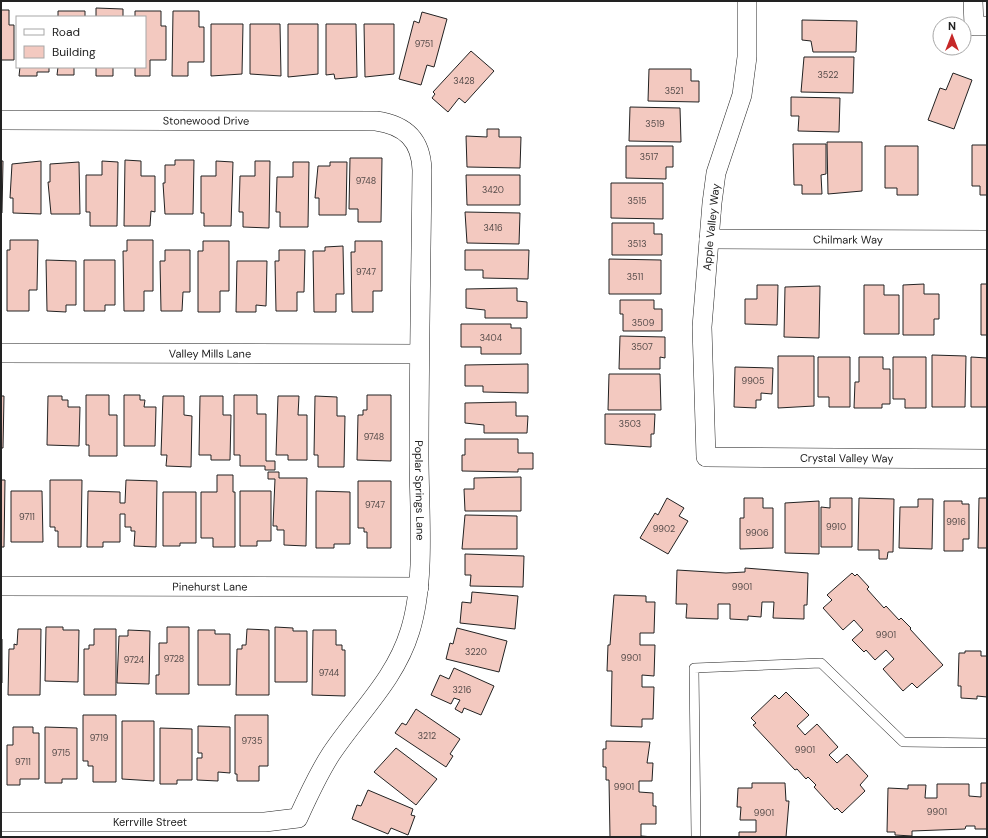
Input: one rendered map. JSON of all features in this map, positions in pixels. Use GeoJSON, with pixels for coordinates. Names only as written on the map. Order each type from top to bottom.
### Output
{"type":"FeatureCollection","features":[{"type":"Feature","properties":{"kind":"street","name":"Apple Valley Way"},"geometry":{"type":"LineString","coordinates":[[706,457],[702,327],[709,239],[716,174],[742,95],[746,57],[747,1]]}},
{"type":"Feature","properties":{"kind":"street"},"geometry":{"type":"LineString","coordinates":[[973,1],[980,26]]}},
{"type":"Feature","properties":{"kind":"street","name":"Stonewood Drive"},"geometry":{"type":"LineString","coordinates":[[1,120],[376,121],[391,123],[408,133]]}},
{"type":"Feature","properties":{"kind":"street","name":"Poplar Springs Lane"},"geometry":{"type":"LineString","coordinates":[[298,818],[331,753],[367,709],[395,668],[410,631],[419,587],[419,354],[422,156],[408,133]]}},
{"type":"Feature","properties":{"kind":"street","name":"Chilmark Way"},"geometry":{"type":"LineString","coordinates":[[709,239],[987,240]]}},
{"type":"Feature","properties":{"kind":"street","name":"Valley Mills Lane"},"geometry":{"type":"LineString","coordinates":[[1,353],[419,354]]}},
{"type":"Feature","properties":{"kind":"street","name":"Crystal Valley Way"},"geometry":{"type":"LineString","coordinates":[[706,457],[987,459]]}},
{"type":"Feature","properties":{"kind":"street","name":"Pinehurst Lane"},"geometry":{"type":"LineString","coordinates":[[1,586],[419,587]]}},
{"type":"Feature","properties":{"kind":"street","name":"Kerrville Street"},"geometry":{"type":"LineString","coordinates":[[1,822],[265,822],[298,818]]}},
{"type":"Feature","properties":{"kind":"lane"},"geometry":{"type":"LineString","coordinates":[[696,837],[694,668],[821,663],[903,742],[987,743]]}},
{"type":"Feature","properties":{"kind":"building"},"geometry":{"type":"Polygon","coordinates":[[[96,8],[123,9],[123,16],[96,16],[96,8]]]}},
{"type":"Feature","properties":{"kind":"building"},"geometry":{"type":"Polygon","coordinates":[[[1,10],[9,10],[9,25],[14,25],[14,60],[1,60],[1,10]]]}},
{"type":"Feature","properties":{"kind":"building"},"geometry":{"type":"Polygon","coordinates":[[[58,11],[85,11],[85,16],[58,16],[58,11]]]}},
{"type":"Feature","properties":{"kind":"building"},"geometry":{"type":"Polygon","coordinates":[[[135,11],[161,11],[161,26],[166,26],[166,60],[150,60],[150,76],[135,76],[135,68],[146,68],[146,16],[135,16],[135,11]]]}},
{"type":"Feature","properties":{"kind":"building"},"geometry":{"type":"Polygon","coordinates":[[[173,11],[199,11],[199,27],[204,27],[204,62],[188,62],[188,76],[172,76],[173,11]]]}},
{"type":"Feature","properties":{"kind":"building"},"geometry":{"type":"Polygon","coordinates":[[[422,12],[447,19],[434,67],[427,65],[421,85],[399,79],[414,21],[419,23],[422,12]]]}},
{"type":"Feature","properties":{"kind":"building"},"geometry":{"type":"Polygon","coordinates":[[[802,20],[857,21],[856,52],[813,52],[811,41],[802,40],[802,20]]]}},
{"type":"Feature","properties":{"kind":"building"},"geometry":{"type":"Polygon","coordinates":[[[211,24],[243,24],[242,74],[211,76],[211,24]]]}},
{"type":"Feature","properties":{"kind":"building"},"geometry":{"type":"Polygon","coordinates":[[[250,24],[280,24],[281,76],[250,74],[250,24]]]}},
{"type":"Feature","properties":{"kind":"building"},"geometry":{"type":"Polygon","coordinates":[[[288,24],[318,24],[318,74],[288,77],[288,24]]]}},
{"type":"Feature","properties":{"kind":"building"},"geometry":{"type":"Polygon","coordinates":[[[326,24],[356,24],[357,77],[335,79],[334,74],[326,75],[326,24]]]}},
{"type":"Feature","properties":{"kind":"building"},"geometry":{"type":"Polygon","coordinates":[[[364,24],[394,24],[394,74],[365,77],[364,24]]]}},
{"type":"Feature","properties":{"kind":"building"},"geometry":{"type":"Polygon","coordinates":[[[471,51],[494,71],[465,103],[459,98],[448,112],[432,98],[435,94],[433,92],[471,51]]]}},
{"type":"Feature","properties":{"kind":"building"},"geometry":{"type":"Polygon","coordinates":[[[804,57],[854,57],[853,93],[801,92],[804,57]]]}},
{"type":"Feature","properties":{"kind":"building"},"geometry":{"type":"Polygon","coordinates":[[[20,68],[49,68],[49,72],[37,72],[37,76],[19,76],[20,68]]]}},
{"type":"Feature","properties":{"kind":"building"},"geometry":{"type":"Polygon","coordinates":[[[58,68],[74,68],[74,75],[57,75],[58,68]]]}},
{"type":"Feature","properties":{"kind":"building"},"geometry":{"type":"Polygon","coordinates":[[[96,68],[113,68],[113,76],[96,76],[96,68]]]}},
{"type":"Feature","properties":{"kind":"building"},"geometry":{"type":"Polygon","coordinates":[[[649,69],[691,69],[691,81],[699,81],[699,102],[648,101],[649,69]]]}},
{"type":"Feature","properties":{"kind":"building"},"geometry":{"type":"Polygon","coordinates":[[[953,73],[972,80],[954,129],[928,120],[940,88],[946,90],[953,73]]]}},
{"type":"Feature","properties":{"kind":"building"},"geometry":{"type":"Polygon","coordinates":[[[791,97],[840,98],[839,132],[798,131],[799,116],[791,116],[791,97]]]}},
{"type":"Feature","properties":{"kind":"building"},"geometry":{"type":"Polygon","coordinates":[[[630,107],[680,108],[681,142],[629,141],[630,107]]]}},
{"type":"Feature","properties":{"kind":"building"},"geometry":{"type":"Polygon","coordinates":[[[487,129],[499,129],[499,137],[521,137],[520,168],[467,167],[466,136],[487,137],[487,129]]]}},
{"type":"Feature","properties":{"kind":"building"},"geometry":{"type":"Polygon","coordinates":[[[827,142],[862,142],[862,191],[828,194],[827,142]]]}},
{"type":"Feature","properties":{"kind":"building"},"geometry":{"type":"Polygon","coordinates":[[[793,144],[826,144],[826,174],[821,175],[822,194],[802,194],[802,185],[794,185],[793,144]]]}},
{"type":"Feature","properties":{"kind":"building"},"geometry":{"type":"Polygon","coordinates":[[[972,145],[987,145],[987,195],[980,195],[980,186],[972,186],[972,145]]]}},
{"type":"Feature","properties":{"kind":"building"},"geometry":{"type":"Polygon","coordinates":[[[626,146],[673,146],[673,167],[666,167],[666,179],[626,178],[626,146]]]}},
{"type":"Feature","properties":{"kind":"building"},"geometry":{"type":"Polygon","coordinates":[[[885,146],[918,146],[918,195],[897,195],[897,188],[885,188],[885,146]]]}},
{"type":"Feature","properties":{"kind":"building"},"geometry":{"type":"Polygon","coordinates":[[[350,158],[382,158],[381,222],[358,222],[358,209],[349,209],[350,158]]]}},
{"type":"Feature","properties":{"kind":"building"},"geometry":{"type":"Polygon","coordinates":[[[125,160],[141,161],[141,176],[155,176],[155,212],[151,211],[150,226],[124,226],[125,160]]]}},
{"type":"Feature","properties":{"kind":"building"},"geometry":{"type":"Polygon","coordinates":[[[175,160],[194,160],[193,214],[165,214],[163,183],[165,183],[165,165],[175,165],[175,160]]]}},
{"type":"Feature","properties":{"kind":"building"},"geometry":{"type":"Polygon","coordinates":[[[1,161],[3,161],[2,213],[1,213],[1,161]]]}},
{"type":"Feature","properties":{"kind":"building"},"geometry":{"type":"Polygon","coordinates":[[[41,161],[41,214],[13,213],[13,198],[10,198],[12,164],[41,161]]]}},
{"type":"Feature","properties":{"kind":"building"},"geometry":{"type":"Polygon","coordinates":[[[102,161],[118,162],[117,226],[90,226],[90,212],[86,212],[86,175],[102,175],[102,161]]]}},
{"type":"Feature","properties":{"kind":"building"},"geometry":{"type":"Polygon","coordinates":[[[216,161],[233,162],[231,226],[204,226],[204,213],[201,213],[201,176],[216,176],[216,161]]]}},
{"type":"Feature","properties":{"kind":"building"},"geometry":{"type":"Polygon","coordinates":[[[255,161],[270,161],[269,228],[243,227],[243,212],[239,212],[240,176],[255,176],[255,161]]]}},
{"type":"Feature","properties":{"kind":"building"},"geometry":{"type":"Polygon","coordinates":[[[79,162],[80,214],[51,214],[48,182],[50,182],[50,164],[79,162]]]}},
{"type":"Feature","properties":{"kind":"building"},"geometry":{"type":"Polygon","coordinates":[[[293,162],[309,162],[308,227],[280,227],[280,212],[276,212],[277,177],[293,177],[293,162]]]}},
{"type":"Feature","properties":{"kind":"building"},"geometry":{"type":"Polygon","coordinates":[[[330,162],[347,162],[346,215],[319,215],[319,198],[315,198],[318,166],[330,166],[330,162]]]}},
{"type":"Feature","properties":{"kind":"building"},"geometry":{"type":"Polygon","coordinates":[[[466,175],[520,175],[520,205],[467,205],[466,175]]]}},
{"type":"Feature","properties":{"kind":"building"},"geometry":{"type":"Polygon","coordinates":[[[611,183],[663,183],[663,219],[611,218],[611,183]]]}},
{"type":"Feature","properties":{"kind":"building"},"geometry":{"type":"Polygon","coordinates":[[[465,212],[520,213],[519,244],[467,243],[465,212]]]}},
{"type":"Feature","properties":{"kind":"building"},"geometry":{"type":"Polygon","coordinates":[[[612,223],[654,223],[654,234],[662,234],[662,255],[612,255],[612,223]]]}},
{"type":"Feature","properties":{"kind":"building"},"geometry":{"type":"Polygon","coordinates":[[[10,240],[38,240],[37,290],[29,290],[29,311],[7,311],[7,250],[10,250],[10,240]]]}},
{"type":"Feature","properties":{"kind":"building"},"geometry":{"type":"Polygon","coordinates":[[[127,240],[153,240],[153,291],[144,291],[144,311],[124,311],[123,251],[127,251],[127,240]]]}},
{"type":"Feature","properties":{"kind":"building"},"geometry":{"type":"Polygon","coordinates":[[[203,241],[229,241],[229,291],[220,291],[220,312],[198,312],[198,251],[203,251],[203,241]]]}},
{"type":"Feature","properties":{"kind":"building"},"geometry":{"type":"Polygon","coordinates":[[[355,241],[382,241],[382,291],[373,291],[373,312],[352,312],[351,252],[355,252],[355,241]]]}},
{"type":"Feature","properties":{"kind":"building"},"geometry":{"type":"Polygon","coordinates":[[[343,246],[344,294],[336,294],[336,312],[314,312],[313,251],[325,251],[325,247],[343,246]]]}},
{"type":"Feature","properties":{"kind":"building"},"geometry":{"type":"Polygon","coordinates":[[[165,250],[190,250],[190,292],[183,292],[182,311],[161,311],[160,261],[165,261],[165,250]]]}},
{"type":"Feature","properties":{"kind":"building"},"geometry":{"type":"Polygon","coordinates":[[[279,250],[305,250],[304,292],[297,292],[297,311],[276,311],[275,261],[279,261],[279,250]]]}},
{"type":"Feature","properties":{"kind":"building"},"geometry":{"type":"Polygon","coordinates":[[[465,250],[529,250],[528,279],[483,278],[483,270],[465,270],[465,250]]]}},
{"type":"Feature","properties":{"kind":"building"},"geometry":{"type":"Polygon","coordinates":[[[609,259],[661,260],[661,294],[609,294],[609,259]]]}},
{"type":"Feature","properties":{"kind":"building"},"geometry":{"type":"Polygon","coordinates":[[[46,260],[76,261],[76,305],[66,305],[66,312],[47,311],[46,260]]]}},
{"type":"Feature","properties":{"kind":"building"},"geometry":{"type":"Polygon","coordinates":[[[84,260],[115,260],[115,305],[105,305],[105,311],[84,311],[84,260]]]}},
{"type":"Feature","properties":{"kind":"building"},"geometry":{"type":"Polygon","coordinates":[[[237,261],[267,261],[266,306],[256,305],[256,312],[236,312],[237,261]]]}},
{"type":"Feature","properties":{"kind":"building"},"geometry":{"type":"Polygon","coordinates":[[[924,284],[924,294],[939,294],[939,319],[934,319],[934,335],[903,335],[903,285],[924,284]]]}},
{"type":"Feature","properties":{"kind":"building"},"geometry":{"type":"Polygon","coordinates":[[[981,284],[987,284],[987,335],[981,335],[981,284]]]}},
{"type":"Feature","properties":{"kind":"building"},"geometry":{"type":"Polygon","coordinates":[[[757,285],[778,285],[777,325],[745,324],[745,299],[757,299],[757,285]]]}},
{"type":"Feature","properties":{"kind":"building"},"geometry":{"type":"Polygon","coordinates":[[[864,285],[884,285],[884,295],[899,295],[899,334],[864,334],[864,285]]]}},
{"type":"Feature","properties":{"kind":"building"},"geometry":{"type":"Polygon","coordinates":[[[820,286],[819,338],[784,337],[785,287],[820,286]]]}},
{"type":"Feature","properties":{"kind":"building"},"geometry":{"type":"Polygon","coordinates":[[[517,288],[517,301],[527,302],[527,318],[485,318],[485,310],[466,308],[466,289],[517,288]]]}},
{"type":"Feature","properties":{"kind":"building"},"geometry":{"type":"Polygon","coordinates":[[[620,300],[654,300],[654,309],[662,309],[662,331],[623,331],[623,314],[620,314],[620,300]]]}},
{"type":"Feature","properties":{"kind":"building"},"geometry":{"type":"Polygon","coordinates":[[[461,324],[511,324],[511,328],[521,328],[521,354],[481,354],[481,347],[461,347],[461,324]]]}},
{"type":"Feature","properties":{"kind":"building"},"geometry":{"type":"Polygon","coordinates":[[[620,336],[665,337],[665,358],[660,357],[660,369],[619,369],[620,336]]]}},
{"type":"Feature","properties":{"kind":"building"},"geometry":{"type":"Polygon","coordinates":[[[932,355],[966,356],[965,407],[932,407],[932,355]]]}},
{"type":"Feature","properties":{"kind":"building"},"geometry":{"type":"Polygon","coordinates":[[[778,356],[814,356],[814,406],[778,408],[778,356]]]}},
{"type":"Feature","properties":{"kind":"building"},"geometry":{"type":"Polygon","coordinates":[[[818,357],[850,357],[850,407],[829,407],[829,397],[818,397],[818,357]]]}},
{"type":"Feature","properties":{"kind":"building"},"geometry":{"type":"Polygon","coordinates":[[[859,357],[883,357],[883,369],[890,369],[890,404],[882,404],[882,408],[854,408],[855,382],[859,382],[859,357]]]}},
{"type":"Feature","properties":{"kind":"building"},"geometry":{"type":"Polygon","coordinates":[[[893,357],[926,357],[926,408],[905,408],[905,399],[893,399],[893,357]]]}},
{"type":"Feature","properties":{"kind":"building"},"geometry":{"type":"Polygon","coordinates":[[[971,357],[987,358],[987,407],[971,407],[971,357]]]}},
{"type":"Feature","properties":{"kind":"building"},"geometry":{"type":"Polygon","coordinates":[[[528,364],[528,393],[483,392],[483,386],[465,386],[465,365],[528,364]]]}},
{"type":"Feature","properties":{"kind":"building"},"geometry":{"type":"Polygon","coordinates":[[[735,367],[773,368],[772,394],[761,393],[761,400],[756,400],[756,408],[734,407],[735,367]]]}},
{"type":"Feature","properties":{"kind":"building"},"geometry":{"type":"Polygon","coordinates":[[[609,374],[660,374],[661,410],[608,410],[609,374]]]}},
{"type":"Feature","properties":{"kind":"building"},"geometry":{"type":"Polygon","coordinates":[[[86,395],[109,395],[109,415],[117,415],[117,456],[89,456],[89,445],[86,445],[86,395]]]}},
{"type":"Feature","properties":{"kind":"building"},"geometry":{"type":"Polygon","coordinates":[[[124,395],[140,395],[140,400],[145,400],[144,407],[156,407],[155,446],[124,446],[124,395]]]}},
{"type":"Feature","properties":{"kind":"building"},"geometry":{"type":"Polygon","coordinates":[[[234,395],[257,395],[257,414],[266,414],[266,461],[275,461],[275,470],[265,470],[265,466],[240,466],[240,455],[234,455],[234,395]]]}},
{"type":"Feature","properties":{"kind":"building"},"geometry":{"type":"Polygon","coordinates":[[[367,395],[391,395],[391,461],[357,460],[358,415],[363,415],[363,410],[367,410],[367,395]]]}},
{"type":"Feature","properties":{"kind":"building"},"geometry":{"type":"Polygon","coordinates":[[[1,396],[4,396],[3,448],[1,448],[1,396]]]}},
{"type":"Feature","properties":{"kind":"building"},"geometry":{"type":"Polygon","coordinates":[[[48,396],[62,396],[62,400],[68,400],[68,407],[80,407],[79,446],[47,445],[48,396]]]}},
{"type":"Feature","properties":{"kind":"building"},"geometry":{"type":"Polygon","coordinates":[[[163,396],[184,396],[184,415],[192,416],[191,467],[166,466],[167,455],[161,455],[163,396]]]}},
{"type":"Feature","properties":{"kind":"building"},"geometry":{"type":"Polygon","coordinates":[[[200,396],[223,396],[223,415],[231,415],[230,460],[211,460],[211,455],[199,455],[200,396]]]}},
{"type":"Feature","properties":{"kind":"building"},"geometry":{"type":"Polygon","coordinates":[[[278,396],[299,396],[298,415],[307,415],[307,460],[288,460],[288,455],[276,455],[278,396]]]}},
{"type":"Feature","properties":{"kind":"building"},"geometry":{"type":"Polygon","coordinates":[[[315,396],[337,397],[337,416],[345,416],[344,467],[318,467],[318,455],[314,455],[315,396]]]}},
{"type":"Feature","properties":{"kind":"building"},"geometry":{"type":"Polygon","coordinates":[[[516,402],[516,416],[528,416],[527,433],[484,433],[484,425],[465,423],[465,403],[516,402]]]}},
{"type":"Feature","properties":{"kind":"building"},"geometry":{"type":"Polygon","coordinates":[[[605,414],[655,414],[654,434],[651,434],[651,447],[605,444],[605,414]]]}},
{"type":"Feature","properties":{"kind":"building"},"geometry":{"type":"Polygon","coordinates":[[[465,439],[518,439],[518,453],[533,453],[533,469],[518,469],[518,472],[462,471],[462,455],[465,455],[465,439]]]}},
{"type":"Feature","properties":{"kind":"building"},"geometry":{"type":"Polygon","coordinates":[[[268,472],[279,472],[279,478],[307,478],[306,546],[284,545],[284,530],[277,530],[277,526],[273,526],[275,479],[268,479],[268,472]]]}},
{"type":"Feature","properties":{"kind":"building"},"geometry":{"type":"Polygon","coordinates":[[[217,475],[233,475],[233,492],[235,492],[235,547],[213,547],[213,538],[201,538],[201,492],[217,492],[217,475]]]}},
{"type":"Feature","properties":{"kind":"building"},"geometry":{"type":"Polygon","coordinates":[[[521,477],[521,511],[465,511],[464,489],[474,489],[474,478],[521,477]]]}},
{"type":"Feature","properties":{"kind":"building"},"geometry":{"type":"Polygon","coordinates":[[[1,480],[5,480],[4,547],[1,547],[1,480]]]}},
{"type":"Feature","properties":{"kind":"building"},"geometry":{"type":"Polygon","coordinates":[[[50,480],[82,480],[81,547],[58,547],[58,531],[55,531],[55,527],[50,527],[50,480]]]}},
{"type":"Feature","properties":{"kind":"building"},"geometry":{"type":"Polygon","coordinates":[[[126,480],[157,481],[156,547],[134,546],[135,531],[131,531],[131,527],[125,527],[125,514],[120,514],[120,542],[103,542],[103,547],[87,547],[88,491],[120,492],[120,503],[125,503],[126,480]]]}},
{"type":"Feature","properties":{"kind":"building"},"geometry":{"type":"Polygon","coordinates":[[[358,481],[391,481],[391,548],[367,548],[367,532],[364,532],[364,528],[358,528],[358,481]]]}},
{"type":"Feature","properties":{"kind":"building"},"geometry":{"type":"Polygon","coordinates":[[[11,491],[42,491],[43,542],[11,542],[11,491]]]}},
{"type":"Feature","properties":{"kind":"building"},"geometry":{"type":"Polygon","coordinates":[[[240,491],[271,491],[271,541],[257,541],[257,546],[240,546],[240,491]]]}},
{"type":"Feature","properties":{"kind":"building"},"geometry":{"type":"Polygon","coordinates":[[[316,491],[350,492],[350,544],[334,544],[334,548],[316,548],[316,491]]]}},
{"type":"Feature","properties":{"kind":"building"},"geometry":{"type":"Polygon","coordinates":[[[163,492],[196,492],[196,543],[180,543],[180,546],[163,546],[163,492]]]}},
{"type":"Feature","properties":{"kind":"building"},"geometry":{"type":"Polygon","coordinates":[[[667,498],[684,508],[679,516],[688,521],[668,554],[640,538],[655,513],[658,515],[667,498]]]}},
{"type":"Feature","properties":{"kind":"building"},"geometry":{"type":"Polygon","coordinates":[[[744,498],[763,498],[763,508],[773,508],[773,548],[740,549],[740,518],[744,518],[744,498]]]}},
{"type":"Feature","properties":{"kind":"building"},"geometry":{"type":"Polygon","coordinates":[[[830,498],[852,498],[852,547],[821,547],[821,507],[830,508],[830,498]]]}},
{"type":"Feature","properties":{"kind":"building"},"geometry":{"type":"Polygon","coordinates":[[[859,498],[894,499],[893,552],[888,552],[887,559],[879,559],[879,550],[858,550],[859,498]]]}},
{"type":"Feature","properties":{"kind":"building"},"geometry":{"type":"Polygon","coordinates":[[[979,498],[987,498],[987,548],[978,548],[979,498]]]}},
{"type":"Feature","properties":{"kind":"building"},"geometry":{"type":"Polygon","coordinates":[[[918,499],[933,499],[932,549],[899,548],[900,507],[918,507],[918,499]]]}},
{"type":"Feature","properties":{"kind":"building"},"geometry":{"type":"Polygon","coordinates":[[[819,501],[819,554],[785,553],[785,503],[819,501]]]}},
{"type":"Feature","properties":{"kind":"building"},"geometry":{"type":"Polygon","coordinates":[[[944,501],[962,501],[962,504],[969,504],[969,539],[963,539],[963,551],[944,551],[944,501]]]}},
{"type":"Feature","properties":{"kind":"building"},"geometry":{"type":"Polygon","coordinates":[[[465,515],[517,516],[517,549],[462,549],[465,515]]]}},
{"type":"Feature","properties":{"kind":"building"},"geometry":{"type":"Polygon","coordinates":[[[465,554],[524,556],[523,587],[470,586],[471,575],[465,575],[465,554]]]}},
{"type":"Feature","properties":{"kind":"building"},"geometry":{"type":"Polygon","coordinates":[[[745,568],[808,573],[807,605],[804,605],[804,619],[773,618],[774,602],[762,602],[761,617],[748,616],[748,620],[730,619],[730,604],[718,604],[718,619],[686,618],[687,604],[676,604],[677,570],[726,573],[745,572],[745,568]]]}},
{"type":"Feature","properties":{"kind":"building"},"geometry":{"type":"Polygon","coordinates":[[[852,573],[855,576],[857,574],[869,587],[867,589],[884,608],[886,606],[899,620],[901,618],[911,628],[910,629],[943,665],[917,688],[912,683],[903,691],[883,669],[894,659],[886,650],[875,660],[866,650],[864,652],[852,640],[863,630],[854,620],[843,630],[823,608],[832,600],[827,595],[852,573]]]}},
{"type":"Feature","properties":{"kind":"building"},"geometry":{"type":"Polygon","coordinates":[[[472,592],[518,596],[515,629],[460,623],[462,602],[471,603],[472,592]]]}},
{"type":"Feature","properties":{"kind":"building"},"geometry":{"type":"Polygon","coordinates":[[[614,595],[646,596],[646,602],[655,602],[654,633],[640,633],[640,645],[655,645],[654,676],[642,675],[642,687],[654,687],[653,719],[642,719],[642,727],[611,726],[612,671],[607,671],[608,645],[610,645],[614,595]]]}},
{"type":"Feature","properties":{"kind":"building"},"geometry":{"type":"Polygon","coordinates":[[[46,627],[63,627],[63,630],[79,630],[78,682],[45,681],[46,627]]]}},
{"type":"Feature","properties":{"kind":"building"},"geometry":{"type":"Polygon","coordinates":[[[167,627],[189,627],[189,694],[156,694],[156,675],[159,675],[159,643],[167,643],[167,627]]]}},
{"type":"Feature","properties":{"kind":"building"},"geometry":{"type":"Polygon","coordinates":[[[275,627],[293,628],[293,631],[307,631],[307,682],[275,682],[275,627]]]}},
{"type":"Feature","properties":{"kind":"building"},"geometry":{"type":"Polygon","coordinates":[[[457,628],[507,641],[499,672],[446,659],[450,643],[453,644],[457,628]]]}},
{"type":"Feature","properties":{"kind":"building"},"geometry":{"type":"Polygon","coordinates":[[[18,629],[41,629],[40,695],[8,695],[9,649],[14,649],[14,644],[17,645],[18,629]]]}},
{"type":"Feature","properties":{"kind":"building"},"geometry":{"type":"Polygon","coordinates":[[[94,629],[116,629],[116,695],[84,695],[84,649],[89,649],[89,645],[94,645],[94,629]]]}},
{"type":"Feature","properties":{"kind":"building"},"geometry":{"type":"Polygon","coordinates":[[[247,629],[269,630],[269,695],[236,695],[237,649],[242,649],[242,645],[246,645],[247,629]]]}},
{"type":"Feature","properties":{"kind":"building"},"geometry":{"type":"Polygon","coordinates":[[[128,630],[150,631],[149,684],[117,683],[119,636],[128,636],[128,630]]]}},
{"type":"Feature","properties":{"kind":"building"},"geometry":{"type":"Polygon","coordinates":[[[198,630],[215,630],[215,634],[230,634],[230,685],[198,685],[198,630]]]}},
{"type":"Feature","properties":{"kind":"building"},"geometry":{"type":"Polygon","coordinates":[[[313,630],[336,630],[336,645],[342,645],[342,650],[345,650],[345,696],[312,695],[313,630]]]}},
{"type":"Feature","properties":{"kind":"building"},"geometry":{"type":"Polygon","coordinates":[[[2,639],[2,683],[1,683],[2,639]]]}},
{"type":"Feature","properties":{"kind":"building"},"geometry":{"type":"Polygon","coordinates":[[[965,651],[981,651],[981,656],[987,656],[987,697],[977,696],[977,699],[961,698],[961,686],[958,686],[959,653],[965,653],[965,651]]]}},
{"type":"Feature","properties":{"kind":"building"},"geometry":{"type":"Polygon","coordinates":[[[454,668],[494,686],[481,715],[464,708],[462,713],[455,709],[460,700],[454,698],[451,704],[431,695],[440,675],[449,679],[454,668]]]}},
{"type":"Feature","properties":{"kind":"building"},"geometry":{"type":"Polygon","coordinates":[[[786,692],[809,715],[797,726],[805,735],[817,724],[838,747],[829,755],[837,763],[847,754],[868,776],[860,785],[865,791],[842,813],[837,808],[835,810],[814,787],[816,785],[808,777],[806,779],[797,769],[795,770],[753,725],[756,723],[751,718],[775,695],[779,699],[786,692]]]}},
{"type":"Feature","properties":{"kind":"building"},"geometry":{"type":"Polygon","coordinates":[[[416,709],[460,739],[450,754],[453,756],[446,767],[395,733],[402,723],[406,725],[416,709]]]}},
{"type":"Feature","properties":{"kind":"building"},"geometry":{"type":"Polygon","coordinates":[[[83,715],[116,715],[116,782],[93,782],[93,766],[88,766],[88,761],[83,761],[83,715]]]}},
{"type":"Feature","properties":{"kind":"building"},"geometry":{"type":"Polygon","coordinates":[[[235,715],[268,715],[268,766],[259,766],[259,781],[237,781],[237,774],[235,774],[235,715]]]}},
{"type":"Feature","properties":{"kind":"building"},"geometry":{"type":"Polygon","coordinates":[[[122,721],[154,721],[154,781],[122,779],[122,721]]]}},
{"type":"Feature","properties":{"kind":"building"},"geometry":{"type":"Polygon","coordinates":[[[198,726],[230,727],[230,773],[218,772],[218,781],[197,780],[197,758],[202,758],[202,753],[198,753],[198,726]]]}},
{"type":"Feature","properties":{"kind":"building"},"geometry":{"type":"Polygon","coordinates":[[[13,727],[33,727],[33,733],[39,733],[39,779],[20,779],[20,785],[7,785],[7,745],[13,745],[13,727]]]}},
{"type":"Feature","properties":{"kind":"building"},"geometry":{"type":"Polygon","coordinates":[[[45,727],[77,728],[77,779],[62,779],[62,783],[45,783],[45,727]]]}},
{"type":"Feature","properties":{"kind":"building"},"geometry":{"type":"Polygon","coordinates":[[[160,728],[192,729],[192,780],[177,780],[177,784],[160,784],[160,728]]]}},
{"type":"Feature","properties":{"kind":"building"},"geometry":{"type":"Polygon","coordinates":[[[606,741],[650,742],[647,763],[653,763],[652,781],[639,781],[639,792],[653,793],[653,806],[656,806],[656,824],[641,824],[641,836],[654,837],[610,837],[609,780],[606,780],[606,767],[603,767],[603,749],[606,749],[606,741]]]}},
{"type":"Feature","properties":{"kind":"building"},"geometry":{"type":"Polygon","coordinates":[[[396,748],[437,779],[416,805],[374,772],[396,748]]]}},
{"type":"Feature","properties":{"kind":"building"},"geometry":{"type":"Polygon","coordinates":[[[752,783],[785,783],[786,801],[789,801],[786,837],[739,837],[739,832],[756,832],[756,820],[740,820],[741,807],[737,807],[738,788],[752,788],[752,783]]]}},
{"type":"Feature","properties":{"kind":"building"},"geometry":{"type":"Polygon","coordinates":[[[981,783],[987,783],[987,829],[975,829],[975,826],[966,826],[965,829],[912,831],[912,836],[895,835],[895,832],[887,832],[888,788],[908,789],[908,785],[926,785],[925,798],[937,798],[937,784],[969,784],[969,796],[981,797],[981,783]]]}},
{"type":"Feature","properties":{"kind":"building"},"geometry":{"type":"Polygon","coordinates":[[[368,790],[413,809],[411,815],[415,816],[408,835],[391,828],[388,834],[352,819],[357,805],[361,806],[368,790]]]}}]}
